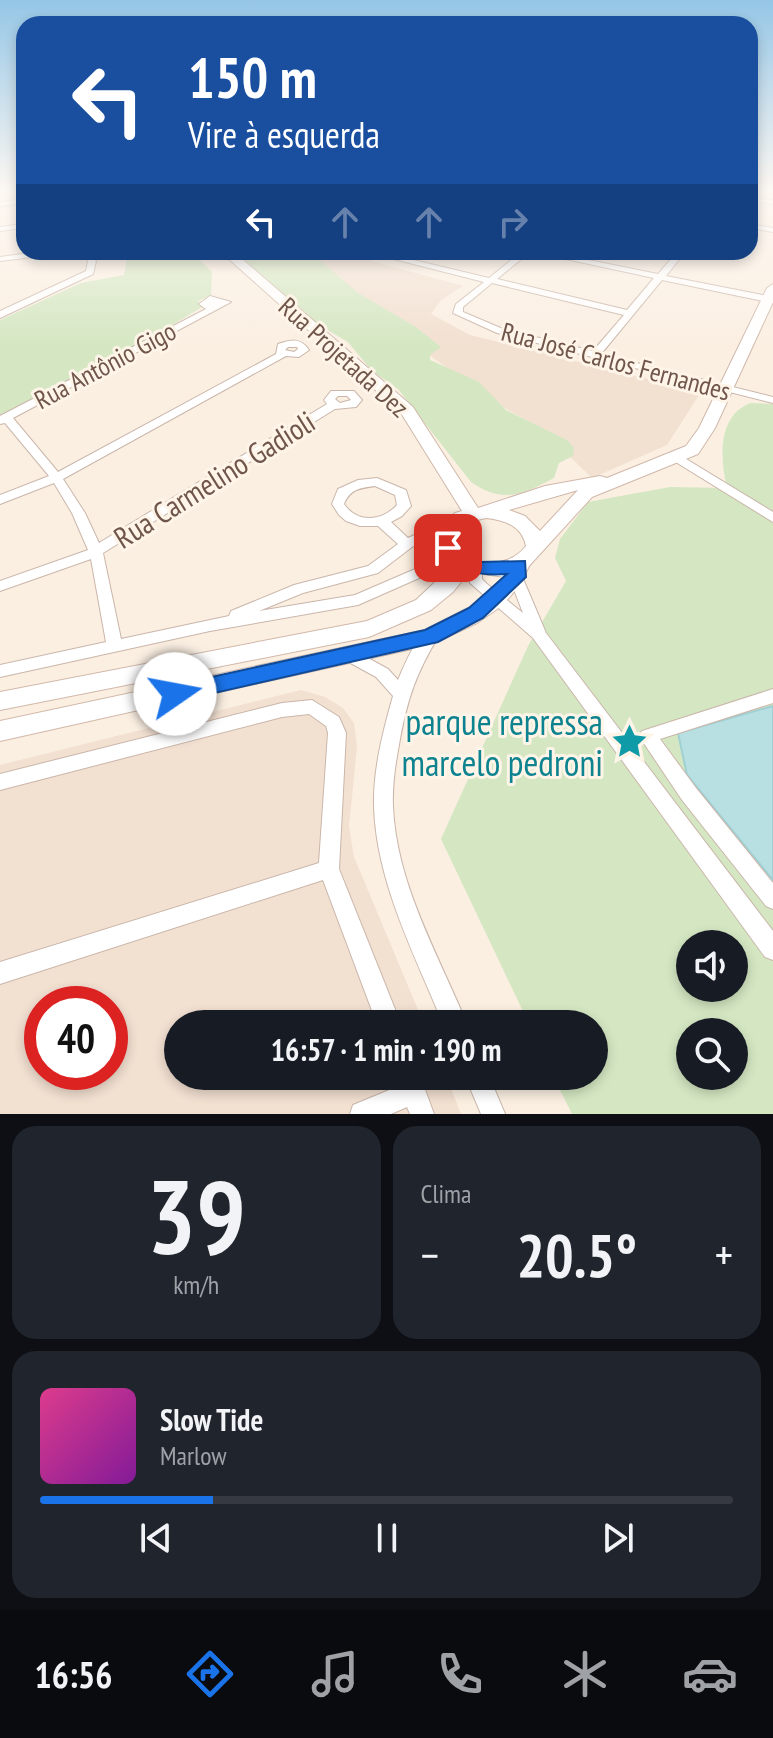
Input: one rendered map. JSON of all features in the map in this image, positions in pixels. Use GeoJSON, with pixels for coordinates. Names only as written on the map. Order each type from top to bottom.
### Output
{"type":"FeatureCollection","features":[{"type":"Feature","properties":{"kind":"street"},"geometry":{"type":"LineString","coordinates":[[0,315],[90,272],[91,260]]}},
{"type":"Feature","properties":{"kind":"street","name":"Rua Projetada Dez"},"geometry":{"type":"LineString","coordinates":[[236,260],[407,410],[479,513]]}},
{"type":"Feature","properties":{"kind":"street"},"geometry":{"type":"LineString","coordinates":[[403,260],[628,313]]}},
{"type":"Feature","properties":{"kind":"street"},"geometry":{"type":"LineString","coordinates":[[492,282],[517,260]]}},
{"type":"Feature","properties":{"kind":"street"},"geometry":{"type":"LineString","coordinates":[[0,731],[430,637],[456,625],[495,599],[533,555],[536,547],[586,493],[678,458],[699,441],[772,296],[576,260]]}},
{"type":"Feature","properties":{"kind":"street"},"geometry":{"type":"LineString","coordinates":[[594,356],[674,260]]}},
{"type":"Feature","properties":{"kind":"street","name":"Rua José Carlos Fernandes"},"geometry":{"type":"LineString","coordinates":[[492,282],[456,310],[491,328],[723,390],[773,400]]}},
{"type":"Feature","properties":{"kind":"street","name":"Rua Antônio Gigo"},"geometry":{"type":"LineString","coordinates":[[3,420],[210,308]]}},
{"type":"Feature","properties":{"kind":"street"},"geometry":{"type":"LineString","coordinates":[[0,500],[56,478],[283,354]]}},
{"type":"Feature","properties":{"kind":"street","name":"Rua Carmelino Gadioli"},"geometry":{"type":"LineString","coordinates":[[0,586],[95,552],[333,405]]}},
{"type":"Feature","properties":{"kind":"street"},"geometry":{"type":"LineString","coordinates":[[3,420],[56,478],[78,512],[95,552],[115,646]]}},
{"type":"Feature","properties":{"kind":"street"},"geometry":{"type":"LineString","coordinates":[[678,458],[773,518]]}},
{"type":"Feature","properties":{"kind":"street"},"geometry":{"type":"LineString","coordinates":[[210,625],[299,589],[373,570],[407,544],[479,513],[551,490],[623,477]]}},
{"type":"Feature","properties":{"kind":"street"},"geometry":{"type":"LineString","coordinates":[[381,521],[399,513],[404,506],[404,499],[395,488],[367,482],[349,487],[339,498],[341,511],[348,517],[381,521],[407,544]]}},
{"type":"Feature","properties":{"kind":"street"},"geometry":{"type":"LineString","coordinates":[[479,513],[522,522],[535,538],[536,547]]}},
{"type":"Feature","properties":{"kind":"street"},"geometry":{"type":"LineString","coordinates":[[452,523],[445,539],[465,562],[475,580],[538,634],[773,949]]}},
{"type":"Feature","properties":{"kind":"street"},"geometry":{"type":"LineString","coordinates":[[0,671],[210,625],[358,600],[387,586],[465,562],[492,570],[518,571]]}},
{"type":"Feature","properties":{"kind":"street"},"geometry":{"type":"LineString","coordinates":[[0,701],[369,629],[407,617],[437,597],[465,562]]}},
{"type":"Feature","properties":{"kind":"street"},"geometry":{"type":"LineString","coordinates":[[373,570],[387,586]]}},
{"type":"Feature","properties":{"kind":"street"},"geometry":{"type":"LineString","coordinates":[[518,571],[538,634]]}},
{"type":"Feature","properties":{"kind":"street"},"geometry":{"type":"LineString","coordinates":[[430,637],[408,668],[400,693],[385,777],[383,815],[392,864],[449,1010]]}},
{"type":"Feature","properties":{"kind":"street"},"geometry":{"type":"LineString","coordinates":[[351,656],[382,673],[400,693]]}},
{"type":"Feature","properties":{"kind":"street"},"geometry":{"type":"LineString","coordinates":[[622,743],[773,696]]}},
{"type":"Feature","properties":{"kind":"street"},"geometry":{"type":"LineString","coordinates":[[773,696],[648,736],[773,899]]}},
{"type":"Feature","properties":{"kind":"street"},"geometry":{"type":"LineString","coordinates":[[0,782],[282,710],[312,707],[333,722],[337,733],[329,869],[384,1010]]}},
{"type":"Feature","properties":{"kind":"street"},"geometry":{"type":"LineString","coordinates":[[0,973],[329,869]]}},
{"type":"Feature","properties":{"kind":"street"},"geometry":{"type":"LineString","coordinates":[[483,1090],[493,1114]]}},
{"type":"Feature","properties":{"kind":"street"},"geometry":{"type":"LineString","coordinates":[[362,1114],[415,1094]]}},
{"type":"Feature","properties":{"kind":"shaded area"},"geometry":{"type":"Polygon","coordinates":[[[301,260],[368,260],[463,286],[441,300],[431,314],[470,335],[701,392],[667,445],[592,478],[539,427],[489,399],[301,260]]]}},
{"type":"Feature","properties":{"kind":"shaded area"},"geometry":{"type":"Polygon","coordinates":[[[301,690],[325,697],[343,708],[354,723],[357,747],[349,826],[354,857],[418,1010],[164,1010],[164,1090],[452,1090],[461,1114],[0,1114],[0,765],[301,690]]]}},
{"type":"Feature","properties":{"kind":"green space"},"geometry":{"type":"Polygon","coordinates":[[[127,260],[199,260],[212,272],[211,295],[198,301],[202,307],[154,336],[0,415],[0,320],[81,283],[124,275],[127,260]]]}},
{"type":"Feature","properties":{"kind":"green space"},"geometry":{"type":"Polygon","coordinates":[[[245,260],[319,260],[358,293],[416,327],[441,347],[430,355],[430,360],[479,382],[506,410],[567,440],[574,448],[573,456],[559,463],[554,478],[522,493],[503,495],[482,489],[471,482],[398,389],[372,371],[348,342],[314,322],[245,260]]]}},
{"type":"Feature","properties":{"kind":"green space","name":"parque repressa marcelo pedroni"},"geometry":{"type":"Polygon","coordinates":[[[751,403],[773,404],[773,1114],[572,1114],[560,1090],[608,1090],[608,1010],[522,1010],[441,839],[528,646],[566,581],[555,558],[560,539],[588,502],[670,487],[727,488],[723,452],[732,417],[751,403]]]}},
{"type":"Feature","properties":{"kind":"water"},"geometry":{"type":"Polygon","coordinates":[[[773,706],[773,880],[687,775],[678,733],[773,706]]]}},
{"type":"Feature","properties":{"kind":"place","name":"parque repressa marcelo pedroni"},"geometry":{"type":"Point","coordinates":[629,742]}},
{"type":"Feature","properties":{"kind":"route"},"geometry":{"type":"LineString","coordinates":[[175,694],[430,637],[476,613],[516,577],[519,566],[492,570],[475,567],[455,557],[448,548]]}}]}
